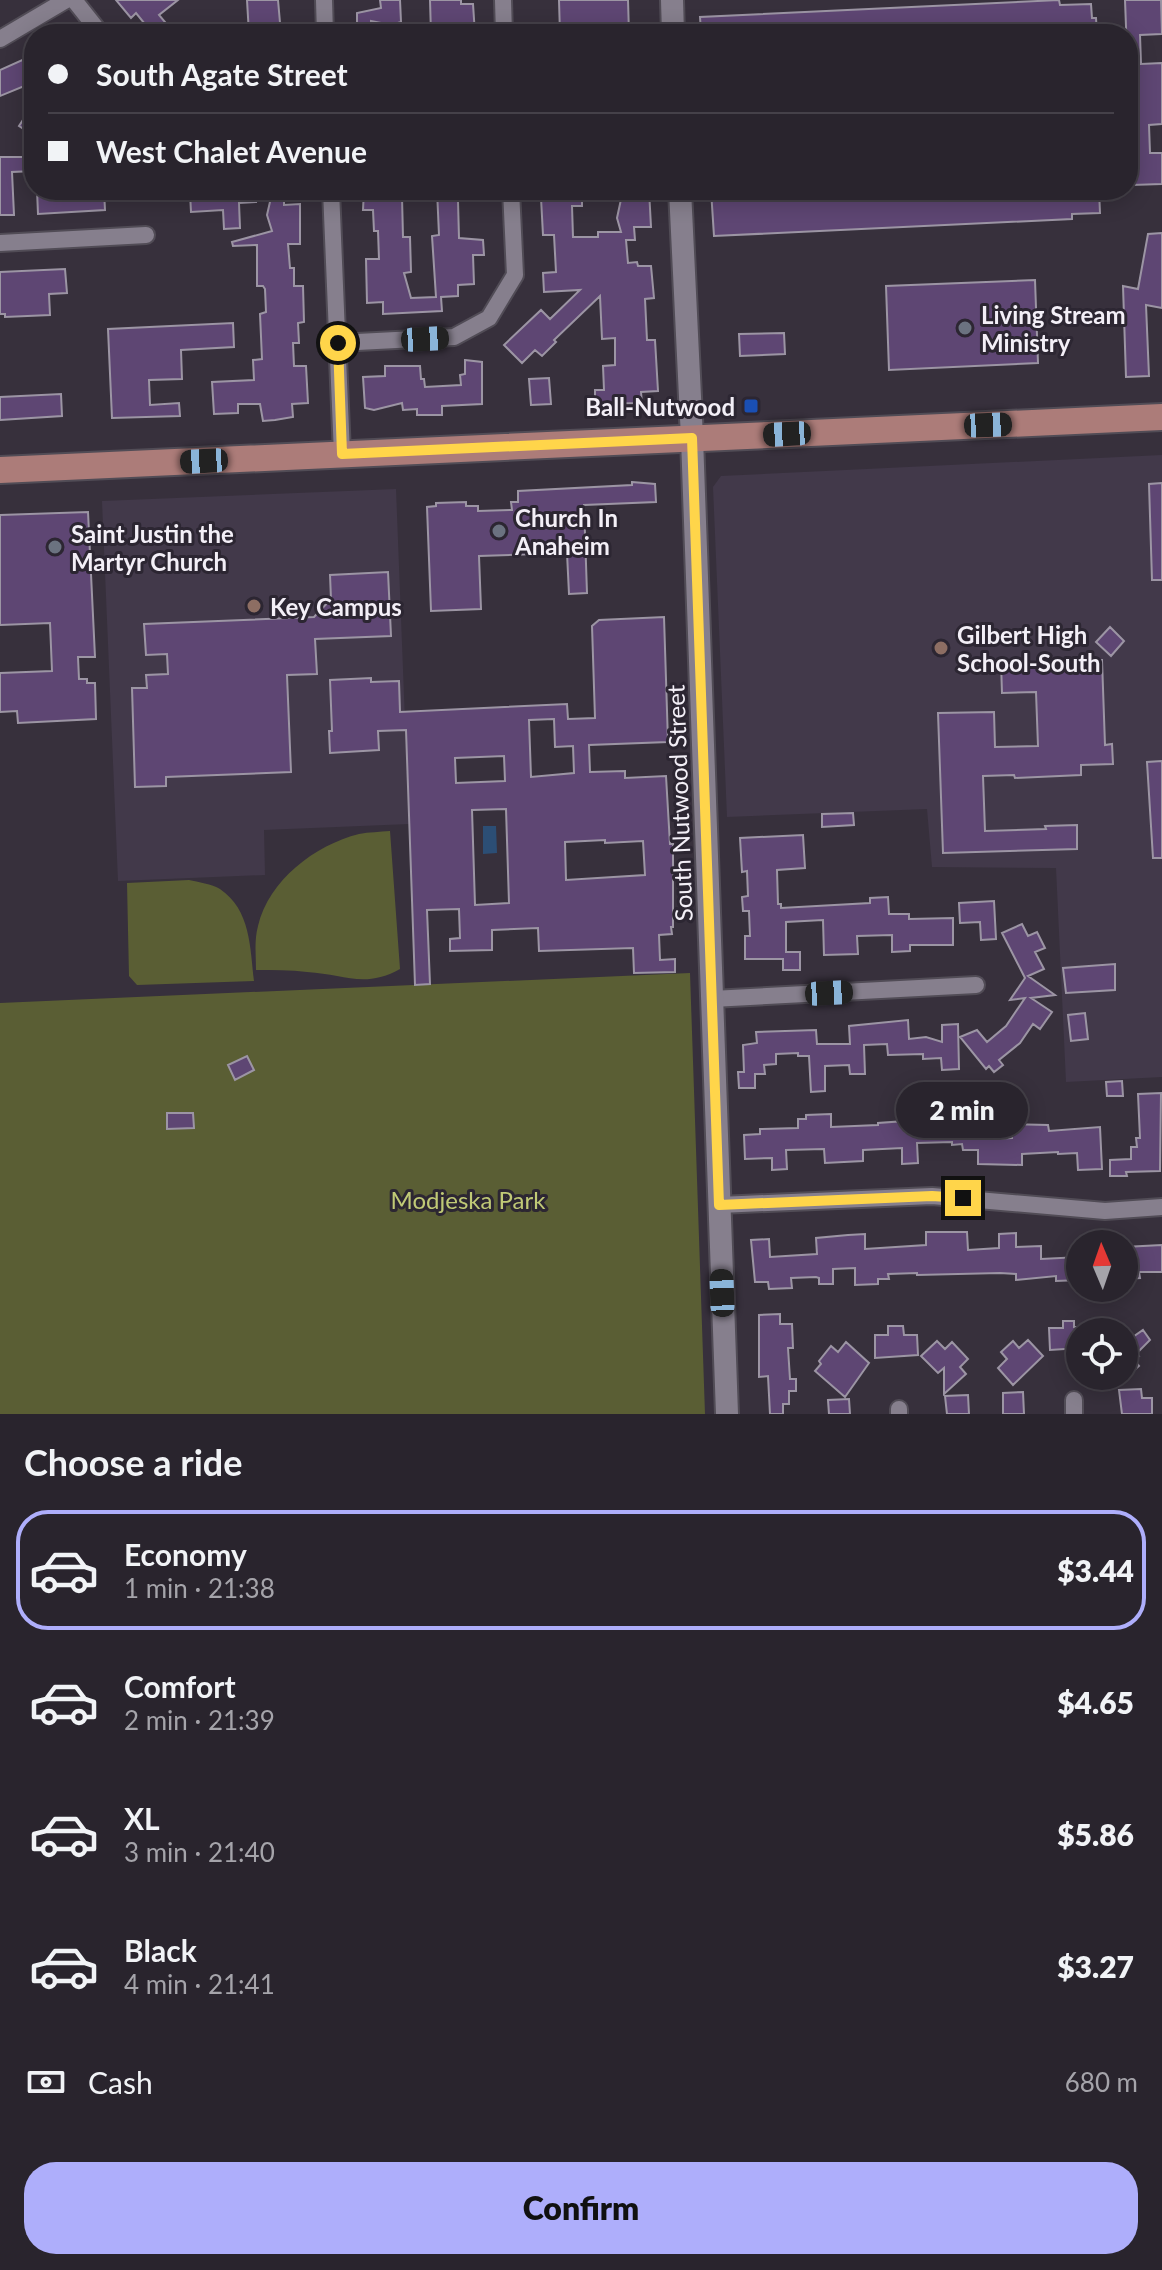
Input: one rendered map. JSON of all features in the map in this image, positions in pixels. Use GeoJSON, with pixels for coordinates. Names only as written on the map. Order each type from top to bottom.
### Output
{"type":"FeatureCollection","features":[{"type":"Feature","properties":{"kind":"main road"},"geometry":{"type":"LineString","coordinates":[[0,470],[1162,417]]}},
{"type":"Feature","properties":{"kind":"street"},"geometry":{"type":"LineString","coordinates":[[25,24],[66,0]]}},
{"type":"Feature","properties":{"kind":"street"},"geometry":{"type":"LineString","coordinates":[[74,0],[93,24]]}},
{"type":"Feature","properties":{"kind":"street"},"geometry":{"type":"LineString","coordinates":[[324,0],[325,24]]}},
{"type":"Feature","properties":{"kind":"street"},"geometry":{"type":"LineString","coordinates":[[503,0],[504,24]]}},
{"type":"Feature","properties":{"kind":"street"},"geometry":{"type":"LineString","coordinates":[[672,0],[673,24]]}},
{"type":"Feature","properties":{"kind":"street"},"geometry":{"type":"LineString","coordinates":[[0,39],[24,25]]}},
{"type":"Feature","properties":{"kind":"street"},"geometry":{"type":"LineString","coordinates":[[331,200],[342,454]]}},
{"type":"Feature","properties":{"kind":"street"},"geometry":{"type":"LineString","coordinates":[[338,343],[454,337],[489,318],[515,275],[511,200]]}},
{"type":"Feature","properties":{"kind":"street","name":"South Nutwood Street"},"geometry":{"type":"LineString","coordinates":[[680,200],[727,1414]]}},
{"type":"Feature","properties":{"kind":"street"},"geometry":{"type":"LineString","coordinates":[[0,243],[146,235]]}},
{"type":"Feature","properties":{"kind":"street"},"geometry":{"type":"LineString","coordinates":[[712,999],[976,985]]}},
{"type":"Feature","properties":{"kind":"street"},"geometry":{"type":"LineString","coordinates":[[719,1205],[932,1196],[1105,1211],[1162,1207]]}},
{"type":"Feature","properties":{"kind":"shaded area","name":"Gilbert High School-South"},"geometry":{"type":"Polygon","coordinates":[[[1162,455],[1162,1077],[1066,1082],[1056,868],[932,867],[927,809],[727,817],[713,487],[721,476],[1162,455]]]}},
{"type":"Feature","properties":{"kind":"shaded area","name":"Key Campus"},"geometry":{"type":"Polygon","coordinates":[[[396,489],[409,824],[264,830],[265,875],[118,881],[102,501],[396,489]]]}},
{"type":"Feature","properties":{"kind":"green space"},"geometry":{"type":"Polygon","coordinates":[[[390,831],[400,969],[365,979],[301,971],[256,970],[258,926],[272,894],[283,880],[311,856],[342,839],[390,831]]]}},
{"type":"Feature","properties":{"kind":"green space"},"geometry":{"type":"Polygon","coordinates":[[[189,880],[220,889],[238,908],[250,943],[254,981],[137,985],[129,976],[127,883],[189,880]]]}},
{"type":"Feature","properties":{"kind":"green space","name":"Modjeska Park"},"geometry":{"type":"Polygon","coordinates":[[[690,973],[705,1414],[0,1414],[0,1003],[690,973]]]}},
{"type":"Feature","properties":{"kind":"water"},"geometry":{"type":"Polygon","coordinates":[[[483,826],[496,826],[497,853],[483,854],[483,826]]]}},
{"type":"Feature","properties":{"kind":"building"},"geometry":{"type":"Polygon","coordinates":[[[116,0],[178,0],[159,15],[167,24],[145,24],[136,13],[131,18],[116,0]]]}},
{"type":"Feature","properties":{"kind":"building"},"geometry":{"type":"Polygon","coordinates":[[[247,0],[278,0],[280,24],[248,24],[247,0]]]}},
{"type":"Feature","properties":{"kind":"building"},"geometry":{"type":"Polygon","coordinates":[[[380,0],[400,0],[401,22],[357,24],[357,13],[381,8],[380,0]]]}},
{"type":"Feature","properties":{"kind":"building"},"geometry":{"type":"Polygon","coordinates":[[[430,0],[461,0],[461,4],[473,4],[474,24],[431,24],[430,0]]]}},
{"type":"Feature","properties":{"kind":"building"},"geometry":{"type":"Polygon","coordinates":[[[559,0],[628,0],[629,24],[560,24],[559,0]]]}},
{"type":"Feature","properties":{"kind":"building"},"geometry":{"type":"Polygon","coordinates":[[[1059,0],[1060,5],[1091,4],[1092,18],[1096,18],[1096,24],[700,24],[700,17],[1059,0]]]}},
{"type":"Feature","properties":{"kind":"building"},"geometry":{"type":"Polygon","coordinates":[[[1125,0],[1161,0],[1162,34],[1140,35],[1141,64],[1162,63],[1162,124],[1149,125],[1150,153],[1162,153],[1162,184],[1138,185],[1138,24],[1126,24],[1125,0]]]}},
{"type":"Feature","properties":{"kind":"building"},"geometry":{"type":"Polygon","coordinates":[[[24,59],[24,86],[0,96],[0,70],[24,59]]]}},
{"type":"Feature","properties":{"kind":"building"},"geometry":{"type":"Polygon","coordinates":[[[0,157],[24,157],[24,171],[12,172],[14,215],[0,215],[0,157]]]}},
{"type":"Feature","properties":{"kind":"building"},"geometry":{"type":"Polygon","coordinates":[[[37,200],[104,200],[105,210],[38,214],[37,200]]]}},
{"type":"Feature","properties":{"kind":"building"},"geometry":{"type":"Polygon","coordinates":[[[190,200],[256,200],[239,203],[240,228],[224,229],[223,210],[191,212],[190,200]]]}},
{"type":"Feature","properties":{"kind":"building"},"geometry":{"type":"Polygon","coordinates":[[[270,200],[284,200],[284,205],[300,204],[300,244],[288,244],[290,268],[294,268],[294,286],[303,286],[304,322],[298,323],[299,343],[293,343],[294,366],[306,366],[308,403],[292,404],[293,417],[263,421],[260,404],[238,404],[238,413],[214,414],[212,382],[254,380],[253,360],[262,359],[260,314],[266,312],[265,289],[257,286],[257,245],[233,246],[232,242],[272,231],[267,215],[270,200]]]}},
{"type":"Feature","properties":{"kind":"building"},"geometry":{"type":"Polygon","coordinates":[[[364,200],[402,200],[403,237],[410,237],[411,272],[404,273],[411,298],[436,297],[432,236],[439,235],[437,200],[468,200],[458,201],[459,238],[483,240],[484,255],[473,255],[474,284],[458,285],[458,296],[441,297],[442,311],[383,314],[383,302],[367,303],[366,259],[379,259],[378,231],[374,231],[373,210],[363,210],[364,200]]]}},
{"type":"Feature","properties":{"kind":"building"},"geometry":{"type":"Polygon","coordinates":[[[541,200],[582,200],[582,206],[572,206],[573,237],[598,237],[598,232],[621,232],[617,218],[621,200],[650,200],[651,227],[634,227],[635,240],[626,240],[628,263],[651,266],[654,298],[645,299],[647,340],[655,340],[658,391],[641,392],[642,403],[595,404],[595,390],[604,390],[603,366],[615,365],[615,338],[602,339],[600,296],[554,340],[556,342],[542,356],[535,350],[522,363],[504,345],[541,310],[550,319],[580,290],[544,292],[543,273],[556,272],[554,235],[543,235],[541,200]]]}},
{"type":"Feature","properties":{"kind":"building"},"geometry":{"type":"Polygon","coordinates":[[[712,200],[1099,200],[1100,213],[1072,214],[1072,219],[714,236],[712,200]]]}},
{"type":"Feature","properties":{"kind":"building"},"geometry":{"type":"Polygon","coordinates":[[[1162,233],[1162,308],[1146,305],[1149,376],[1126,377],[1123,286],[1138,289],[1148,234],[1162,233]]]}},
{"type":"Feature","properties":{"kind":"building"},"geometry":{"type":"Polygon","coordinates":[[[65,269],[67,293],[49,294],[50,315],[5,317],[5,314],[0,314],[0,272],[65,269]]]}},
{"type":"Feature","properties":{"kind":"building"},"geometry":{"type":"Polygon","coordinates":[[[1035,280],[1038,363],[889,370],[886,286],[1035,280]]]}},
{"type":"Feature","properties":{"kind":"building"},"geometry":{"type":"Polygon","coordinates":[[[233,323],[234,347],[181,350],[182,379],[149,380],[150,405],[179,403],[180,416],[112,418],[108,329],[233,323]]]}},
{"type":"Feature","properties":{"kind":"building"},"geometry":{"type":"Polygon","coordinates":[[[784,333],[785,354],[740,356],[739,334],[784,333]]]}},
{"type":"Feature","properties":{"kind":"building"},"geometry":{"type":"Polygon","coordinates":[[[465,360],[482,362],[482,404],[442,406],[442,415],[417,415],[417,409],[403,410],[402,403],[374,410],[365,408],[363,377],[385,376],[385,366],[420,366],[425,387],[461,385],[460,375],[465,374],[465,360]]]}},
{"type":"Feature","properties":{"kind":"building"},"geometry":{"type":"Polygon","coordinates":[[[549,378],[551,404],[531,405],[529,379],[549,378]]]}},
{"type":"Feature","properties":{"kind":"building"},"geometry":{"type":"Polygon","coordinates":[[[61,394],[62,416],[0,420],[0,397],[61,394]]]}},
{"type":"Feature","properties":{"kind":"building"},"geometry":{"type":"Polygon","coordinates":[[[632,482],[655,484],[656,502],[584,505],[587,593],[569,594],[567,553],[479,556],[481,609],[431,611],[427,507],[436,506],[436,503],[466,502],[466,506],[478,506],[478,511],[512,510],[511,502],[518,502],[518,491],[632,485],[632,482]]]}},
{"type":"Feature","properties":{"kind":"building"},"geometry":{"type":"Polygon","coordinates":[[[1162,483],[1162,580],[1152,580],[1149,484],[1162,483]]]}},
{"type":"Feature","properties":{"kind":"building"},"geometry":{"type":"Polygon","coordinates":[[[88,512],[95,657],[78,657],[79,679],[95,683],[96,719],[18,723],[17,711],[0,712],[0,673],[52,671],[50,623],[0,625],[0,515],[88,512]]]}},
{"type":"Feature","properties":{"kind":"building"},"geometry":{"type":"Polygon","coordinates":[[[388,572],[391,636],[315,639],[317,674],[287,675],[291,772],[166,777],[166,786],[135,787],[132,688],[147,688],[146,675],[168,674],[167,654],[146,655],[144,624],[314,617],[331,599],[330,575],[388,572]]]}},
{"type":"Feature","properties":{"kind":"building"},"geometry":{"type":"Polygon","coordinates":[[[664,617],[668,742],[589,745],[590,772],[625,771],[625,778],[666,776],[670,844],[673,844],[673,927],[672,934],[659,935],[660,960],[675,959],[675,972],[634,973],[633,948],[539,951],[538,928],[492,930],[492,950],[450,951],[450,939],[460,938],[459,909],[427,910],[430,984],[415,985],[406,730],[378,731],[379,750],[330,753],[330,680],[371,678],[371,682],[399,681],[400,712],[567,704],[568,719],[595,718],[592,626],[599,620],[664,617]],[[554,719],[529,720],[531,777],[574,773],[573,746],[555,747],[554,719]],[[504,756],[455,758],[456,783],[505,781],[504,756]],[[506,809],[472,810],[475,905],[509,903],[506,809]],[[643,841],[565,842],[566,880],[645,875],[643,841]]]}},
{"type":"Feature","properties":{"kind":"building"},"geometry":{"type":"Polygon","coordinates":[[[1110,627],[1124,641],[1111,656],[1096,642],[1110,627]]]}},
{"type":"Feature","properties":{"kind":"building"},"geometry":{"type":"Polygon","coordinates":[[[1102,660],[1105,745],[1112,744],[1113,764],[1081,765],[1081,775],[983,776],[985,831],[1077,825],[1077,849],[943,853],[938,713],[994,712],[995,747],[1038,746],[1036,692],[1002,693],[1001,663],[1102,660]]]}},
{"type":"Feature","properties":{"kind":"building"},"geometry":{"type":"Polygon","coordinates":[[[1162,761],[1162,858],[1153,858],[1147,762],[1162,761]]]}},
{"type":"Feature","properties":{"kind":"building"},"geometry":{"type":"Polygon","coordinates":[[[853,813],[854,825],[822,827],[822,814],[853,813]]]}},
{"type":"Feature","properties":{"kind":"building"},"geometry":{"type":"Polygon","coordinates":[[[803,835],[805,868],[777,870],[778,904],[781,908],[870,903],[870,898],[888,897],[889,914],[909,914],[909,919],[953,918],[953,945],[910,945],[910,951],[892,952],[892,935],[857,936],[858,954],[824,955],[823,920],[786,922],[786,952],[800,952],[800,970],[783,970],[783,959],[745,959],[745,936],[750,936],[749,911],[743,911],[742,897],[748,896],[747,871],[742,872],[740,838],[803,835]]]}},
{"type":"Feature","properties":{"kind":"building"},"geometry":{"type":"Polygon","coordinates":[[[994,901],[996,939],[981,940],[980,922],[960,923],[959,903],[994,901]]]}},
{"type":"Feature","properties":{"kind":"building"},"geometry":{"type":"Polygon","coordinates":[[[1022,924],[1028,936],[1037,932],[1045,948],[1035,952],[1044,969],[1028,976],[1055,995],[1031,998],[1052,1012],[1040,1029],[1033,1024],[1020,1043],[999,1060],[1003,1065],[994,1072],[989,1066],[986,1069],[960,1037],[977,1030],[987,1042],[1006,1026],[1025,998],[1010,1000],[1025,978],[1002,933],[1022,924]]]}},
{"type":"Feature","properties":{"kind":"building"},"geometry":{"type":"Polygon","coordinates":[[[1115,964],[1115,990],[1066,993],[1063,968],[1115,964]]]}},
{"type":"Feature","properties":{"kind":"building"},"geometry":{"type":"Polygon","coordinates":[[[1085,1013],[1088,1039],[1071,1041],[1068,1015],[1085,1013]]]}},
{"type":"Feature","properties":{"kind":"building"},"geometry":{"type":"Polygon","coordinates":[[[908,1020],[909,1039],[926,1037],[942,1042],[942,1025],[958,1024],[959,1069],[942,1070],[941,1058],[923,1059],[923,1054],[888,1055],[887,1044],[864,1045],[865,1074],[850,1074],[849,1065],[825,1066],[825,1091],[811,1092],[809,1056],[798,1056],[798,1053],[776,1054],[776,1064],[764,1065],[765,1074],[755,1074],[755,1088],[739,1088],[738,1072],[744,1072],[743,1045],[757,1043],[756,1032],[816,1030],[817,1044],[850,1044],[849,1026],[908,1020]]]}},
{"type":"Feature","properties":{"kind":"building"},"geometry":{"type":"Polygon","coordinates":[[[247,1056],[254,1070],[235,1080],[228,1065],[247,1056]]]}},
{"type":"Feature","properties":{"kind":"building"},"geometry":{"type":"Polygon","coordinates":[[[1122,1081],[1123,1096],[1107,1096],[1106,1082],[1122,1081]]]}},
{"type":"Feature","properties":{"kind":"building"},"geometry":{"type":"Polygon","coordinates":[[[1161,1093],[1160,1171],[1110,1176],[1110,1160],[1131,1159],[1131,1147],[1137,1147],[1136,1138],[1140,1138],[1138,1094],[1161,1093]]]}},
{"type":"Feature","properties":{"kind":"building"},"geometry":{"type":"Polygon","coordinates":[[[977,1104],[978,1114],[983,1114],[983,1120],[986,1120],[987,1139],[1012,1138],[1011,1124],[1048,1125],[1049,1131],[1100,1127],[1102,1169],[1078,1170],[1077,1153],[1058,1152],[1022,1154],[1022,1165],[978,1164],[978,1150],[963,1150],[962,1144],[952,1145],[952,1142],[917,1143],[918,1163],[902,1164],[902,1148],[863,1150],[863,1161],[825,1163],[824,1149],[786,1150],[787,1169],[772,1170],[772,1158],[745,1159],[744,1135],[760,1134],[760,1129],[798,1128],[798,1119],[806,1119],[806,1115],[831,1114],[831,1127],[878,1125],[905,1121],[904,1112],[931,1116],[962,1115],[962,1105],[977,1104]]]}},
{"type":"Feature","properties":{"kind":"building"},"geometry":{"type":"Polygon","coordinates":[[[167,1113],[193,1113],[194,1128],[167,1129],[167,1113]]]}},
{"type":"Feature","properties":{"kind":"building"},"geometry":{"type":"Polygon","coordinates":[[[926,1232],[967,1232],[968,1250],[999,1248],[999,1234],[1016,1233],[1016,1247],[1041,1246],[1041,1259],[1066,1258],[1066,1281],[1056,1281],[1056,1276],[1016,1280],[1016,1274],[1000,1273],[917,1273],[888,1274],[889,1279],[878,1279],[878,1284],[855,1285],[855,1268],[833,1269],[833,1284],[819,1284],[816,1277],[791,1278],[792,1288],[769,1289],[768,1282],[755,1282],[751,1240],[769,1239],[770,1257],[817,1254],[816,1238],[848,1235],[865,1234],[865,1249],[926,1245],[926,1232]]]}},
{"type":"Feature","properties":{"kind":"building"},"geometry":{"type":"Polygon","coordinates":[[[1162,1245],[1162,1272],[1139,1272],[1138,1278],[1138,1246],[1162,1245]]]}},
{"type":"Feature","properties":{"kind":"building"},"geometry":{"type":"Polygon","coordinates":[[[780,1314],[780,1324],[792,1324],[793,1348],[788,1348],[790,1379],[796,1379],[796,1391],[789,1391],[789,1404],[783,1404],[783,1414],[770,1414],[768,1376],[759,1377],[759,1315],[780,1314]]]}},
{"type":"Feature","properties":{"kind":"building"},"geometry":{"type":"Polygon","coordinates":[[[1063,1321],[1066,1321],[1066,1349],[1050,1350],[1049,1328],[1063,1328],[1063,1321]]]}},
{"type":"Feature","properties":{"kind":"building"},"geometry":{"type":"Polygon","coordinates":[[[888,1326],[903,1326],[904,1335],[917,1335],[918,1355],[875,1358],[875,1335],[888,1335],[888,1326]]]}},
{"type":"Feature","properties":{"kind":"building"},"geometry":{"type":"Polygon","coordinates":[[[1143,1330],[1150,1340],[1138,1352],[1138,1333],[1143,1330]]]}},
{"type":"Feature","properties":{"kind":"building"},"geometry":{"type":"Polygon","coordinates":[[[1028,1340],[1043,1356],[1013,1385],[998,1368],[1007,1359],[1001,1352],[1013,1341],[1019,1348],[1028,1340]]]}},
{"type":"Feature","properties":{"kind":"building"},"geometry":{"type":"Polygon","coordinates":[[[937,1341],[945,1349],[952,1342],[968,1359],[960,1367],[966,1374],[944,1394],[944,1368],[938,1373],[921,1356],[937,1341]]]}},
{"type":"Feature","properties":{"kind":"building"},"geometry":{"type":"Polygon","coordinates":[[[846,1342],[869,1363],[845,1397],[815,1371],[831,1346],[838,1352],[846,1342]]]}},
{"type":"Feature","properties":{"kind":"building"},"geometry":{"type":"Polygon","coordinates":[[[1141,1389],[1142,1398],[1152,1398],[1152,1414],[1122,1414],[1119,1390],[1141,1389]]]}},
{"type":"Feature","properties":{"kind":"building"},"geometry":{"type":"Polygon","coordinates":[[[1023,1392],[1024,1414],[1003,1414],[1003,1393],[1023,1392]]]}},
{"type":"Feature","properties":{"kind":"building"},"geometry":{"type":"Polygon","coordinates":[[[968,1395],[969,1414],[947,1414],[945,1396],[968,1395]]]}},
{"type":"Feature","properties":{"kind":"building"},"geometry":{"type":"Polygon","coordinates":[[[849,1399],[850,1414],[829,1414],[828,1400],[849,1399]]]}},
{"type":"Feature","properties":{"kind":"place","name":"Living Stream Ministry"},"geometry":{"type":"Point","coordinates":[965,328]}},
{"type":"Feature","properties":{"kind":"place","name":"Ball-Nutwood"},"geometry":{"type":"Point","coordinates":[751,406]}},
{"type":"Feature","properties":{"kind":"place","name":"Church In Anaheim"},"geometry":{"type":"Point","coordinates":[499,531]}},
{"type":"Feature","properties":{"kind":"place","name":"Saint Justin the Martyr Church"},"geometry":{"type":"Point","coordinates":[55,547]}},
{"type":"Feature","properties":{"kind":"place","name":"Key Campus"},"geometry":{"type":"Point","coordinates":[254,606]}},
{"type":"Feature","properties":{"kind":"place","name":"Gilbert High School-South"},"geometry":{"type":"Point","coordinates":[941,648]}},
{"type":"Feature","properties":{"kind":"route"},"geometry":{"type":"LineString","coordinates":[[338,343],[342,454],[692,438],[719,1205],[932,1196],[963,1198]]}}]}
